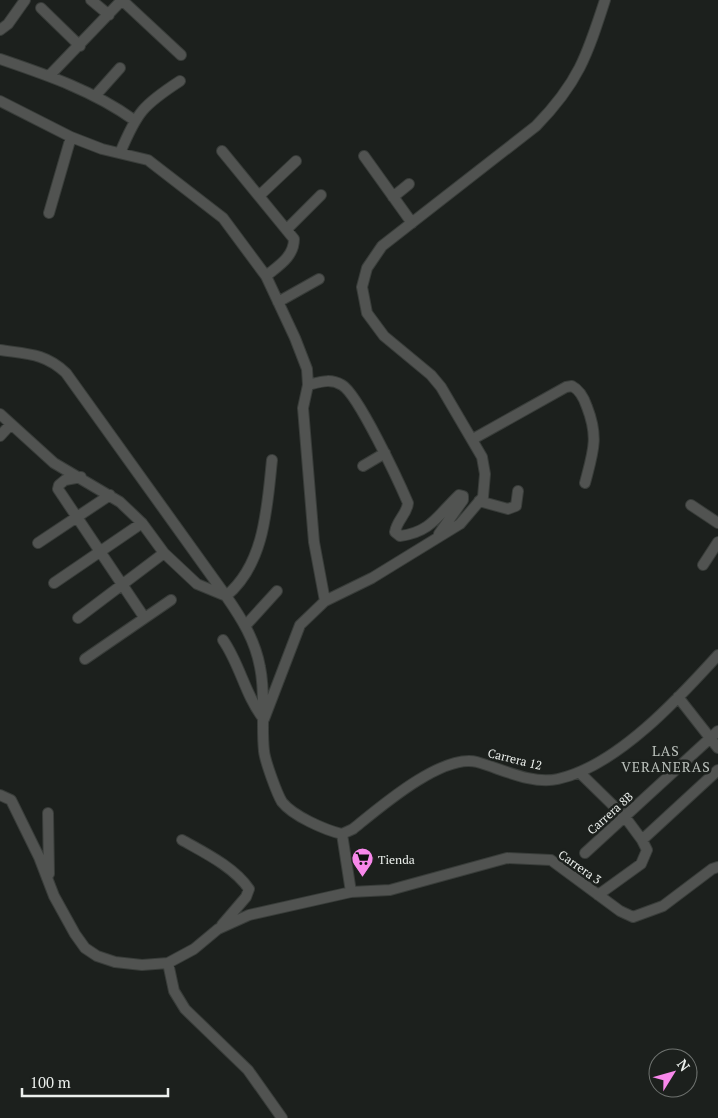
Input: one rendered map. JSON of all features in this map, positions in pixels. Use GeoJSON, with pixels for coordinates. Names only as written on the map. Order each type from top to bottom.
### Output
{"type":"FeatureCollection","features":[{"type":"Feature","properties":{"kind":"street"},"geometry":{"type":"LineString","coordinates":[[0,30],[8,24],[25,0]]}},
{"type":"Feature","properties":{"kind":"street"},"geometry":{"type":"LineString","coordinates":[[91,0],[109,15]]}},
{"type":"Feature","properties":{"kind":"street"},"geometry":{"type":"LineString","coordinates":[[50,76],[122,0],[181,55]]}},
{"type":"Feature","properties":{"kind":"street"},"geometry":{"type":"LineString","coordinates":[[264,719],[300,625],[325,601],[372,578],[460,524],[483,497],[485,474],[482,457],[473,439],[441,386],[384,336],[367,313],[363,303],[362,287],[367,268],[382,246],[536,126],[558,104],[575,79],[588,51],[605,0]]}},
{"type":"Feature","properties":{"kind":"street"},"geometry":{"type":"LineString","coordinates":[[41,8],[80,46]]}},
{"type":"Feature","properties":{"kind":"street"},"geometry":{"type":"LineString","coordinates":[[0,59],[50,76],[95,96],[134,120]]}},
{"type":"Feature","properties":{"kind":"street"},"geometry":{"type":"LineString","coordinates":[[95,96],[120,68]]}},
{"type":"Feature","properties":{"kind":"street"},"geometry":{"type":"LineString","coordinates":[[120,153],[134,120],[149,102],[180,81]]}},
{"type":"Feature","properties":{"kind":"street"},"geometry":{"type":"LineString","coordinates":[[0,101],[71,137],[148,160],[223,218],[266,276],[307,369],[308,385],[303,408],[314,542],[325,601]]}},
{"type":"Feature","properties":{"kind":"street"},"geometry":{"type":"LineString","coordinates":[[49,212],[71,137]]}},
{"type":"Feature","properties":{"kind":"street"},"geometry":{"type":"LineString","coordinates":[[222,151],[260,195],[294,239],[294,247],[289,256],[266,276]]}},
{"type":"Feature","properties":{"kind":"street"},"geometry":{"type":"LineString","coordinates":[[364,156],[412,223]]}},
{"type":"Feature","properties":{"kind":"street"},"geometry":{"type":"LineString","coordinates":[[260,195],[296,161]]}},
{"type":"Feature","properties":{"kind":"street"},"geometry":{"type":"LineString","coordinates":[[393,197],[409,184]]}},
{"type":"Feature","properties":{"kind":"street"},"geometry":{"type":"LineString","coordinates":[[287,229],[321,195]]}},
{"type":"Feature","properties":{"kind":"street"},"geometry":{"type":"LineString","coordinates":[[278,302],[319,279]]}},
{"type":"Feature","properties":{"kind":"street"},"geometry":{"type":"LineString","coordinates":[[0,350],[40,356],[56,363],[66,374],[246,625],[261,669],[264,753],[282,802],[300,816],[327,831],[342,834],[352,892]]}},
{"type":"Feature","properties":{"kind":"street"},"geometry":{"type":"LineString","coordinates":[[308,385],[328,380],[347,388],[385,453],[408,503],[408,510],[396,526],[396,532],[400,536],[423,530],[459,496],[464,496],[436,539]]}},
{"type":"Feature","properties":{"kind":"street"},"geometry":{"type":"LineString","coordinates":[[473,439],[566,387],[572,386],[579,390],[595,426],[594,447],[585,483]]}},
{"type":"Feature","properties":{"kind":"street"},"geometry":{"type":"LineString","coordinates":[[0,414],[54,463],[110,495],[142,523],[164,553],[197,584],[226,596]]}},
{"type":"Feature","properties":{"kind":"street"},"geometry":{"type":"LineString","coordinates":[[0,436],[11,424]]}},
{"type":"Feature","properties":{"kind":"street"},"geometry":{"type":"LineString","coordinates":[[363,466],[385,453]]}},
{"type":"Feature","properties":{"kind":"street"},"geometry":{"type":"LineString","coordinates":[[226,596],[242,582],[260,540],[267,509],[272,460]]}},
{"type":"Feature","properties":{"kind":"street"},"geometry":{"type":"LineString","coordinates":[[81,477],[65,480],[59,485],[58,489],[144,618]]}},
{"type":"Feature","properties":{"kind":"street"},"geometry":{"type":"LineString","coordinates":[[480,501],[508,509],[516,506],[518,491]]}},
{"type":"Feature","properties":{"kind":"street"},"geometry":{"type":"LineString","coordinates":[[38,543],[110,495]]}},
{"type":"Feature","properties":{"kind":"street"},"geometry":{"type":"LineString","coordinates":[[691,505],[718,523]]}},
{"type":"Feature","properties":{"kind":"street"},"geometry":{"type":"LineString","coordinates":[[54,583],[142,523]]}},
{"type":"Feature","properties":{"kind":"street"},"geometry":{"type":"LineString","coordinates":[[703,565],[718,542]]}},
{"type":"Feature","properties":{"kind":"street"},"geometry":{"type":"LineString","coordinates":[[78,618],[164,553]]}},
{"type":"Feature","properties":{"kind":"street"},"geometry":{"type":"LineString","coordinates":[[246,625],[277,591]]}},
{"type":"Feature","properties":{"kind":"street"},"geometry":{"type":"LineString","coordinates":[[85,659],[171,600]]}},
{"type":"Feature","properties":{"kind":"street"},"geometry":{"type":"LineString","coordinates":[[223,640],[234,655],[254,704],[264,719]]}},
{"type":"Feature","properties":{"kind":"street","name":"Carrera 12"},"geometry":{"type":"LineString","coordinates":[[342,834],[353,829],[423,777],[440,768],[474,761],[541,780],[558,779],[579,772],[620,749],[639,734],[718,655]]}},
{"type":"Feature","properties":{"kind":"street"},"geometry":{"type":"LineString","coordinates":[[678,697],[714,734],[718,748]]}},
{"type":"Feature","properties":{"kind":"street","name":"Carrera 8B"},"geometry":{"type":"LineString","coordinates":[[585,853],[714,734]]}},
{"type":"Feature","properties":{"kind":"street"},"geometry":{"type":"LineString","coordinates":[[642,840],[718,770]]}},
{"type":"Feature","properties":{"kind":"street"},"geometry":{"type":"LineString","coordinates":[[579,772],[626,817],[647,850],[641,864],[598,895]]}},
{"type":"Feature","properties":{"kind":"street"},"geometry":{"type":"LineString","coordinates":[[0,795],[11,800],[40,857],[49,882],[75,934],[85,948],[97,956],[115,962],[142,965],[168,963],[194,949],[218,929],[236,910],[249,889],[244,882],[216,860],[182,840]]}},
{"type":"Feature","properties":{"kind":"street"},"geometry":{"type":"LineString","coordinates":[[48,813],[49,882]]}},
{"type":"Feature","properties":{"kind":"street","name":"Carrera 3"},"geometry":{"type":"LineString","coordinates":[[218,929],[249,915],[352,892],[390,890],[507,858],[551,860],[620,911],[633,917],[663,906],[712,869],[718,867]]}},
{"type":"Feature","properties":{"kind":"street"},"geometry":{"type":"LineString","coordinates":[[168,963],[177,997],[185,1009],[248,1070],[282,1118]]}},
{"type":"Feature","properties":{"kind":"place","name":"Tienda"},"geometry":{"type":"Point","coordinates":[362,878]}},
{"type":"Feature","properties":{"kind":"district","name":"LAS VERANERAS"},"geometry":{"type":"Point","coordinates":[666,758]}}]}
